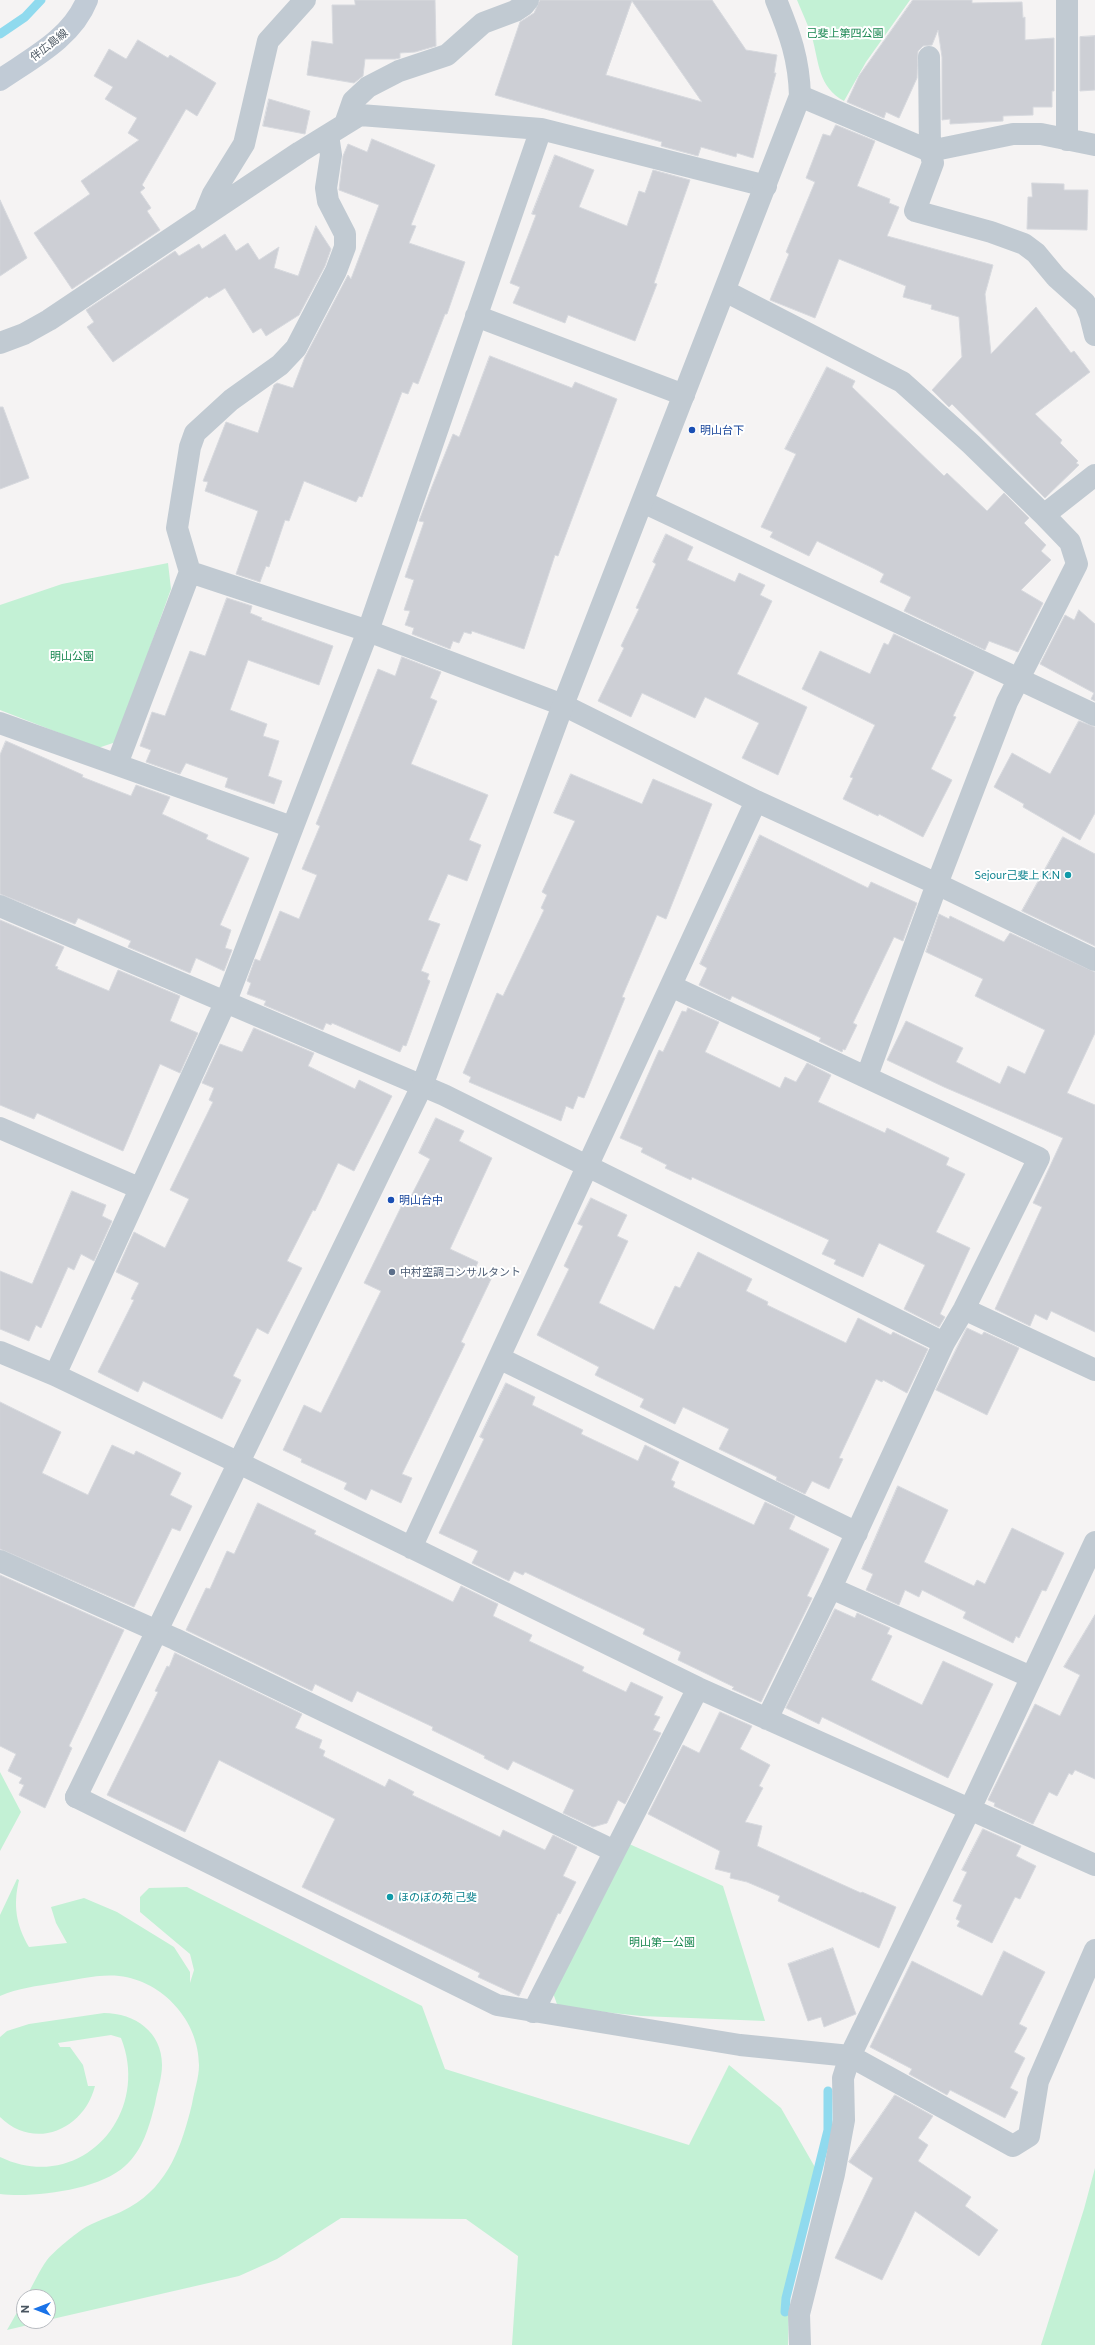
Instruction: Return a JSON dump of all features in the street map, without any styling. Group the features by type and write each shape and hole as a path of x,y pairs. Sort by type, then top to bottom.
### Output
{"main road":[{"name":"伴広島線","path":"0,80 43,51 71,28 87,0"}],"street":[{"path":"204,216 213,194 244,144 268,41 305,0"},
{"path":"117,764 190,572 177,528 190,447 195,433 231,400 280,365 296,348 336,271 345,247 345,234 328,201 326,188 331,155 337,130 353,101 372,84 399,70 447,55 483,23 515,10 524,5 528,0"},
{"path":"776,0 794,45 799,68 800,96 644,502 563,705 422,1086 76,1797 497,2005 740,2045 850,2056 1013,2146 1029,2136 1038,2081 1073,1997 1095,1950"},
{"path":"1067,0 1067,140"},
{"path":"929,57 930,150 932,163 915,211 991,232 1024,244 1036,253 1056,277 1085,303 1095,335"},
{"path":"800,96 930,150 1013,134 1041,134 1095,145"},
{"path":"0,343 24,334 49,320 204,216 360,115 541,129 766,186"},
{"path":"55,1375 139,1188 226,1002 368,631 541,129"},
{"path":"725,291 902,382 971,444 1070,542 1077,564 1007,702 937,884 868,1076"},
{"path":"476,316 684,395"},
{"path":"1044,515 1095,474"},
{"path":"644,502 1095,715"},
{"path":"190,572 368,631 563,705 756,801 937,884 1095,960"},
{"path":"0,723 292,827"},
{"path":"411,1548 586,1166 756,801"},
{"path":"0,906 444,1095 944,1343"},
{"path":"671,986 868,1076 1039,1158 964,1309 944,1343 857,1533 767,1719"},
{"path":"0,1128 139,1188"},
{"path":"964,1309 1095,1370"},
{"path":"0,1352 55,1375 239,1463 698,1688 1095,1865"},
{"path":"499,1358 857,1533"},
{"path":"800,2345 799,2314 834,2174 844,2120 843,2078 850,2056 970,1809 1095,1542"},
{"path":"0,1561 157,1632 614,1851"},
{"path":"831,1588 1031,1677"},
{"path":"533,2012 698,1688"}],"green space":[{"name":"己斐上第四公園","path":"797,0 910,0 866,62 844,101 829,89 824,81 818,65 812,37"},
{"name":"明山公園","path":"168,563 171,589 116,742 98,748 0,710 0,605 62,584"},
{"path":"0,1772 21,1812 0,1851"},
{"name":"明山第一公園","path":"627,1843 723,1886 765,2021 641,2016 558,2007 553,1993"},
{"path":"17,1879 19,1880 16,1898 17,1915 21,1931 29,1947 67,1943 56,1923 51,1907 84,1898 117,1912 174,1947 190,1972 190,1983 194,1970 190,1954 140,1912 140,1897 149,1888 187,1887 422,2006 445,2069 689,2145 729,2065 781,2108 820,2176 790,2263 788,2345 512,2345 518,2256 466,2219 341,2218 277,2259 239,2276 56,2318 56,2289 30,2289 47,2260 60,2247 91,2224 130,2207 143,2198 164,2176 172,2163 184,2134 192,2104 199,2065 197,2049 193,2033 176,2006 164,1995 135,1979 119,1976 95,1977 28,1988 0,1996 0,1915"},
{"path":"104,2013 126,2016 145,2027 152,2034 161,2053 162,2070 155,2104 141,2145 125,2166 114,2174 99,2181 66,2190 48,2193 30,2195 0,2194 0,2157 29,2166 57,2165 81,2157 102,2141 117,2120 126,2095 128,2067 121,2038 111,2035 58,2043 60,2047 70,2047 83,2065 88,2086 95,2086 89,2101 80,2114 69,2124 56,2131 42,2134 28,2133 13,2127 0,2117 0,2037 7,2031 29,2024"},
{"path":"1095,2168 1095,2345 1041,2345 1084,2209"},
{"path":"16,2314 16,2328 7,2330"}],"building":[{"path":"355,0 435,0 436,46 415,52 400,53 400,58 395,59 365,59 363,76 354,83 307,75 312,41 333,44 332,5 355,5"},
{"path":"540,0 712,0 746,50 777,55 774,73 776,73 753,158 737,153 736,157 701,147 698,156 661,146 662,142 495,95 520,22 534,13","holes":["632,1 702,102 606,75"]},
{"path":"913,0 972,0 972,3 1022,2 1023,18 1025,17 1025,40 1054,38 1054,91 1052,91 1052,107 1033,107 1033,115 1003,116 1003,121 950,124 950,119 942,120 942,57 938,30 932,45 923,46 918,51 917,78 899,118 886,112 884,118 847,102 859,76"},
{"path":"1095,36 1095,90 1080,91 1080,37"},
{"path":"138,40 168,58 170,55 216,83 197,116 186,109 142,185 145,188 140,192 151,208 147,211 160,230 72,289 34,233 90,194 81,181 139,140 128,133 137,118 105,99 113,87 94,76 109,49 126,59"},
{"path":"269,99 310,111 305,134 263,126"},
{"path":"836,125 875,141 857,186 890,199 889,203 899,207 887,236 993,265 985,294 991,354 1036,307 1071,353 1074,351 1090,372 1035,414 1062,440 1060,443 1078,461 1076,463 1079,465 1045,498 952,404 949,407 932,390 962,357 959,317 931,309 932,305 903,297 906,286 839,259 815,318 770,300 789,254 786,252 815,182 806,178 823,134 830,136"},
{"path":"372,139 435,165 411,225 416,226 409,243 465,262 447,314 445,314 418,384 413,382 408,394 402,392 362,497 359,496 356,502 304,481 289,521 285,520 269,567 266,566 260,582 236,574 258,511 205,491 208,482 203,481 226,422 258,433 274,385 277,383 293,388 305,357 348,275 351,279 379,205 339,190 343,156 348,144 367,152"},
{"path":"555,155 594,170 579,207 627,226 639,191 645,193 653,170 690,180 654,283 657,284 635,341 568,315 565,323 513,303 520,287 510,283 536,215 532,214"},
{"path":"1032,183 1064,184 1064,190 1088,190 1087,230 1027,229 1028,197 1032,197"},
{"path":"0,200 27,258 0,276"},
{"path":"316,226 331,249 325,266 299,315 266,336 261,328 253,333 225,288 209,298 207,296 113,362 87,327 94,322 86,310 175,251 179,256 199,244 202,249 225,234 236,251 248,243 259,260 279,247 274,268 298,276"},
{"path":"490,356 572,388 575,382 617,399 558,556 555,555 524,649 472,631 471,634 464,632 459,643 453,641 450,649 412,634 414,628 405,625 410,611 404,610 414,580 405,577 424,522 419,521 431,489 453,434 459,437"},
{"path":"827,367 855,381 852,387 944,476 947,473 987,511 1004,493 1029,518 1024,523 1046,545 1041,551 1051,560 1021,590 1043,603 1018,652 989,641 985,650 904,611 911,597 880,582 884,574 817,541 809,556 770,537 773,532 761,527 796,454 785,449"},
{"path":"0,407 3,407 29,478 0,489"},
{"path":"666,534 693,547 687,560 735,582 739,573 765,585 760,595 772,601 737,674 807,707 778,775 742,758 759,723 705,697 695,718 642,693 631,717 598,701 624,648 621,646 639,609 636,608 656,564 653,562"},
{"path":"227,598 252,606 250,613 262,618 261,620 333,646 319,685 248,660 230,710 267,724 263,736 279,741 268,776 282,781 274,804 225,787 228,778 186,763 180,774 146,762 151,750 140,746 152,712 165,716 190,651 205,656"},
{"path":"1079,610 1095,624 1095,701 1091,699 1094,693 1040,664 1065,615 1074,620"},
{"path":"894,634 974,672 953,716 956,717 931,769 952,780 923,837 879,814 878,816 843,799 853,778 850,777 875,725 802,689 820,651 870,674 884,643 888,645"},
{"path":"402,657 441,672 430,698 437,701 411,764 488,795 469,840 481,845 467,881 448,874 428,920 440,924 421,971 429,974 427,979 430,981 406,1046 403,1045 400,1052 332,1023 331,1025 326,1023 323,1030 264,1005 266,1001 247,994 251,983 247,981 255,959 260,961 280,911 299,919 317,875 302,869 320,826 316,824 378,669 395,676"},
{"path":"1079,721 1095,727 1095,813 1080,840 1023,807 1024,804 994,787 1012,753 1050,774"},
{"path":"6,741 83,775 82,777 131,796 136,785 170,797 162,814 208,835 206,839 249,858 220,925 231,930 225,948 232,950 224,971 196,958 190,973 128,947 131,941 78,918 75,924 0,894 0,755"},
{"path":"571,774 642,804 653,779 712,804 666,919 657,915 622,997 625,998 584,1098 578,1096 573,1109 566,1106 561,1121 469,1082 471,1077 463,1073 497,993 503,996 544,910 541,908 547,895 542,892 575,821 554,813"},
{"path":"760,835 868,888 871,882 917,903 903,941 894,937 853,1023 857,1025 845,1050 843,1049 842,1052 819,1041 821,1038 732,996 730,1000 699,985 707,968 700,964"},
{"name":"Sejour己斐上 K.N","path":"1063,837 1095,854 1095,946 1022,911"},
{"path":"939,914 949,919 950,916 1004,942 1010,933 1095,972 1095,1033 1067,1093 1095,1105 1095,1332 1051,1311 1047,1320 1035,1314 1030,1326 995,1309 1042,1207 1033,1203 1063,1138 944,1087 887,1060 906,1021 963,1048 956,1062 1000,1084 1008,1066 1025,1074 1045,1030 975,996 983,979 926,952"},
{"path":"0,920 64,947 55,966 58,967 57,969 109,991 118,970 180,996 170,1021 198,1033 180,1073 160,1064 123,1151 37,1113 34,1119 0,1105"},
{"path":"688,1008 719,1022 705,1052 780,1088 785,1077 796,1082 807,1063 831,1075 818,1102 885,1133 887,1128 949,1158 946,1165 965,1174 936,1232 970,1248 940,1314 945,1317 939,1327 904,1309 925,1265 879,1243 863,1277 834,1264 836,1260 822,1254 829,1240 692,1177 691,1180 665,1168 667,1165 641,1152 643,1148 620,1138 659,1050 663,1052 682,1011 686,1012"},
{"path":"254,1028 314,1053 308,1066 355,1089 359,1080 392,1096 354,1171 338,1163 315,1211 313,1210 287,1261 302,1268 268,1334 257,1328 233,1376 241,1380 222,1419 143,1381 138,1392 98,1372 134,1300 131,1299 139,1283 116,1272 134,1232 165,1248 189,1199 170,1190 213,1102 209,1100 214,1088 202,1083 220,1044 242,1052"},
{"path":"436,1118 464,1131 459,1141 492,1158 450,1249 478,1262 475,1269 492,1277 461,1342 465,1344 402,1474 412,1478 401,1503 371,1489 366,1500 344,1489 347,1483 301,1462 302,1459 283,1450 304,1405 321,1413 381,1291 364,1283 402,1205 406,1206 430,1159 419,1153"},
{"path":"72,1191 106,1205 102,1216 112,1221 94,1261 81,1254 74,1270 68,1267 41,1328 36,1325 29,1341 0,1329 0,1271 32,1284"},
{"path":"591,1198 627,1215 617,1236 628,1241 599,1303 654,1330 675,1286 680,1288 698,1252 752,1279 746,1291 768,1302 767,1305 846,1343 858,1318 891,1335 893,1332 928,1349 907,1393 883,1380 882,1382 876,1379 839,1458 843,1459 829,1489 812,1481 805,1494 776,1480 777,1477 719,1449 729,1429 683,1407 675,1424 640,1407 644,1399 595,1375 599,1367 537,1335 569,1269 564,1266 583,1226 578,1224"},
{"path":"967,1328 982,1335 984,1332 1019,1348 987,1415 936,1390"},
{"path":"506,1383 535,1397 532,1405 583,1430 581,1434 638,1461 645,1445 679,1462 671,1480 675,1482 673,1487 754,1525 765,1502 795,1516 789,1529 829,1549 807,1596 812,1598 761,1702 732,1689 734,1687 678,1660 681,1652 643,1634 645,1629 525,1572 523,1575 514,1571 509,1581 472,1563 478,1551 439,1533 484,1439 480,1437"},
{"path":"0,1402 61,1432 42,1473 88,1495 112,1445 134,1455 136,1451 181,1473 170,1495 192,1506 180,1531 172,1528 134,1607 0,1549"},
{"path":"898,1486 948,1510 924,1562 974,1586 977,1580 985,1584 1012,1528 1064,1553 1046,1591 1042,1590 1019,1638 1016,1636 1013,1643 963,1618 966,1612 922,1590 919,1597 905,1590 899,1605 866,1590 873,1574 862,1569"},
{"path":"258,1503 316,1531 314,1534 453,1602 461,1586 498,1604 493,1616 532,1635 529,1641 584,1667 582,1671 626,1692 631,1682 663,1697 654,1715 660,1717 653,1730 661,1733 625,1804 618,1800 607,1823 593,1827 563,1813 574,1790 513,1761 508,1770 484,1758 485,1756 432,1730 433,1727 357,1691 352,1702 315,1684 312,1691 186,1630 206,1588 210,1589 227,1551 234,1554"},
{"path":"0,1575 124,1630 69,1746 72,1748 45,1808 19,1795 24,1785 19,1783 22,1778 8,1771 16,1754 0,1746"},
{"path":"835,1609 855,1618 857,1613 890,1628 887,1634 892,1636 871,1680 922,1705 943,1661 993,1684 948,1778 822,1717 819,1724 786,1708"},
{"path":"1095,1615 1095,1779 1075,1770 1072,1775 1069,1773 1057,1796 1049,1792 1033,1824 994,1806 995,1803 988,1800 1035,1704 1060,1716 1080,1675 1064,1667"},
{"path":"175,1653 302,1714 295,1728 322,1740 319,1748 325,1751 323,1756 385,1787 389,1779 414,1792 412,1795 500,1837 503,1830 545,1850 553,1835 577,1847 563,1876 576,1882 560,1914 558,1913 519,1996 478,1977 480,1973 302,1887 335,1819 219,1760 185,1832 107,1795 158,1692 155,1691 167,1666 169,1667"},
{"path":"720,1712 752,1726 740,1749 770,1765 759,1786 763,1788 745,1822 762,1826 757,1846 861,1893 862,1892 896,1907 879,1948 778,1901 780,1896 747,1882 730,1878 731,1873 715,1869 720,1851 648,1814 683,1745 699,1753"},
{"path":"983,1829 1021,1846 1016,1856 1036,1866 1020,1899 1015,1897 992,1943 957,1926 960,1921 956,1919 962,1905 953,1901 967,1872 962,1870"},
{"path":"833,1948 856,2014 824,2027 821,2017 808,2021 788,1964"},
{"path":"1004,1951 1045,1972 1019,2024 1027,2028 1014,2052 1025,2058 1010,2088 1018,2092 1005,2118 950,2090 947,2095 909,2074 912,2069 870,2047 912,1961 982,1996"},
{"path":"895,2095 933,2116 918,2138 928,2145 918,2161 971,2197 965,2206 998,2230 979,2256 915,2211 882,2280 835,2258 873,2178 849,2162"}],"waterway":[{"path":"0,34 25,17 41,0"},
{"path":"785,2312 786,2298 828,2130 828,2091"}],"place":[{"name":"明山台下","path":"692,430"},
{"name":"Sejour己斐上 K.N","path":"1068,875"},
{"name":"明山台中","path":"391,1200"},
{"name":"中村空調コンサルタント","path":"392,1272"},
{"name":"ほのぼの苑 己斐","path":"390,1897"}]}
